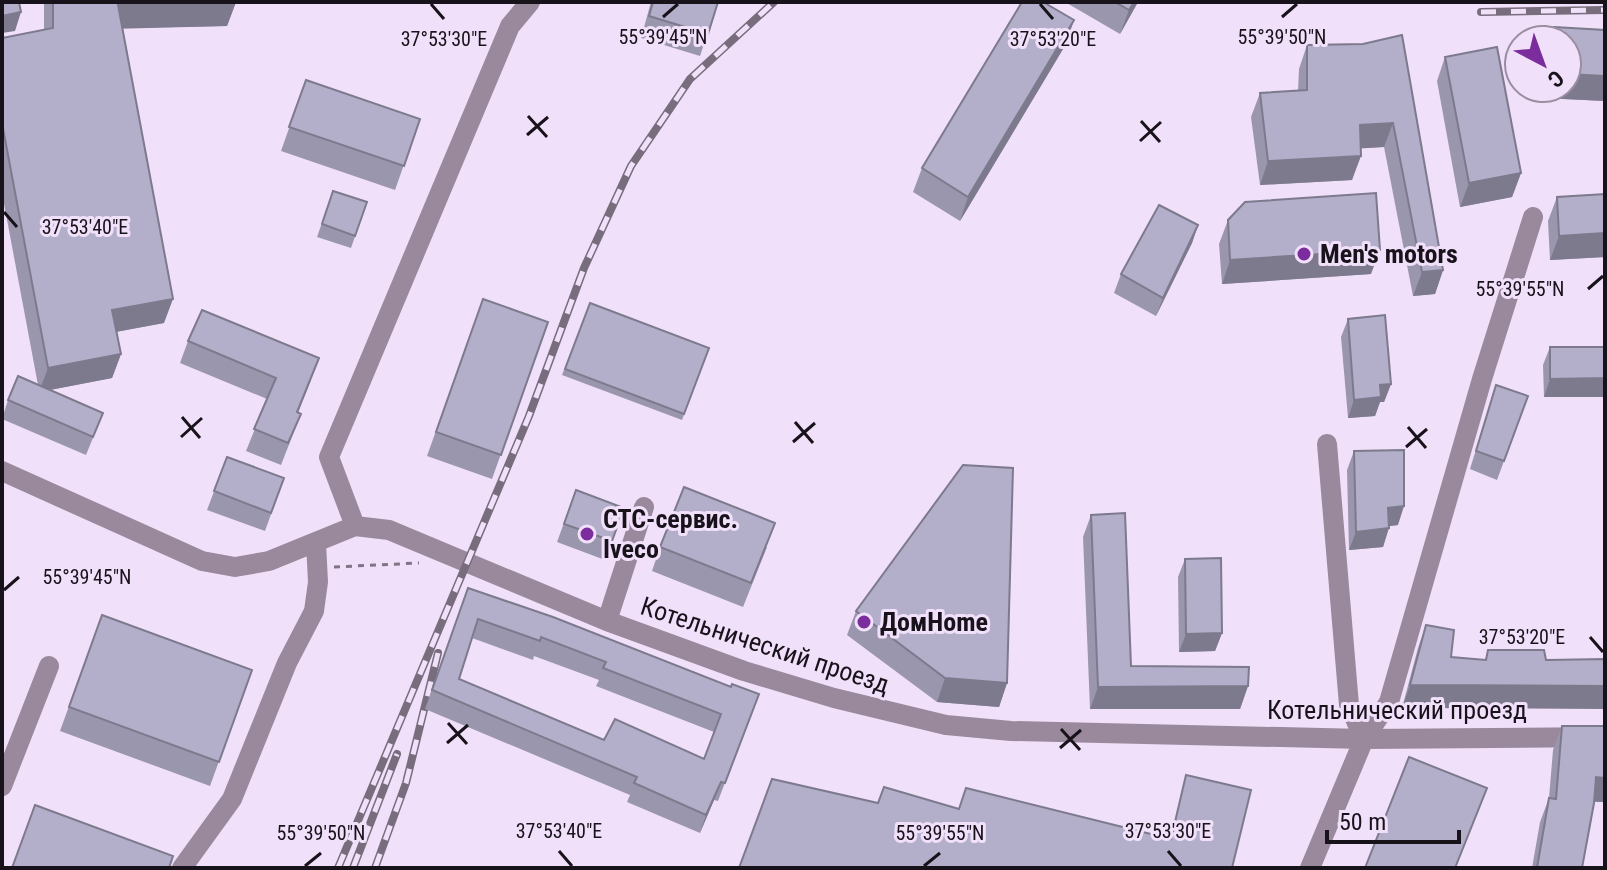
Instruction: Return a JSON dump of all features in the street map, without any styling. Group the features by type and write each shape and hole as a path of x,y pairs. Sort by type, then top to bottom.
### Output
{"street":[{"path":"2,471 202,561 235,567 269,561 355,526 329,457 510,26 530,2"},
{"path":"1310,868 1364,739 1389,702 1482,379 1533,217"},
{"path":"1327,444 1349,705 1364,739"},
{"path":"607,621 644,507"},
{"name":"Котельнический проезд","path":"355,526 389,530 607,621 744,671 834,698 946,725 1026,731 1364,739 1605,737"},
{"path":"182,868 232,799 287,663 314,611 318,582 316,543"},
{"path":"2,786 49,666"}],"building":[{"path":"2,2 19,2 21,12 2,16"},
{"path":"53,2 236,2 118,5 173,299 112,310 121,354 48,368 2,123 2,38 53,28"},
{"path":"653,2 718,2 708,34 649,16"},
{"path":"1022,2 1043,2 1074,20 968,197 922,168"},
{"path":"1115,2 1134,2 1129,10"},
{"path":"1583,29 1605,30 1605,76 1583,75"},
{"path":"1402,35 1443,270 1422,272 1393,123 1360,125 1361,156 1268,161 1260,93 1307,90 1307,45 1363,44"},
{"path":"1497,47 1503,78 1503,104 1508,104 1521,173 1469,183 1445,57"},
{"path":"306,80 420,119 404,166 289,127"},
{"path":"333,191 367,202 355,236 322,224"},
{"path":"1376,193 1380,250 1230,260 1228,220 1245,202"},
{"path":"1605,194 1605,233 1559,236 1557,197"},
{"path":"1159,205 1198,225 1163,298 1121,274"},
{"path":"483,299 548,322 501,455 436,432"},
{"path":"590,303 709,348 684,414 565,369"},
{"path":"202,310 319,358 288,443 254,429 276,378 188,341"},
{"path":"1385,315 1391,384 1380,385 1381,397 1354,400 1348,319"},
{"path":"1550,347 1605,347 1605,378 1550,379"},
{"path":"18,376 103,413 93,437 8,400"},
{"path":"1496,385 1528,396 1504,461 1476,451"},
{"path":"1404,450 1404,506 1388,508 1389,528 1356,532 1354,451"},
{"path":"227,457 284,478 271,513 214,491"},
{"path":"963,465 1013,468 1007,683 945,678 856,611"},
{"path":"684,487 775,523 751,583 660,547"},
{"path":"576,490 624,508 612,541 564,524"},
{"path":"1125,513 1131,666 1249,667 1248,686 1098,687 1091,515"},
{"path":"1221,558 1222,633 1186,634 1185,559"},
{"path":"468,588 553,617 731,687 732,684 759,694 725,783 721,782 706,815 634,783 637,777 432,690","holes":["478,619 540,641 541,637 606,662 603,668 721,714 704,759 615,719 604,740 459,679"]},
{"path":"102,615 252,670 219,762 69,707"},
{"path":"1426,625 1454,630 1451,657 1486,660 1488,650 1544,650 1546,660 1605,659 1605,686 1410,685"},
{"path":"1562,726 1605,726 1605,778 1596,777 1582,868 1537,868 1549,798 1556,799"},
{"path":"1409,757 1487,788 1455,868 1365,868"},
{"path":"1186,775 1251,790 1232,868 739,868 772,779 878,803 884,787 959,809 966,788 1171,839"},
{"path":"35,805 173,856 169,868 12,868"}],"railway":[{"path":"338,868 529,416 584,268 631,166 690,79 774,2"},
{"path":"1481,12 1605,10"},
{"path":"375,868 406,783 438,653"},
{"path":"353,868 397,754"}],"place":[{"name":"Men's motors","path":"1304,254"},
{"name":"СТС-сервис. Iveco","path":"587,534"},
{"name":"ДомHome","path":"864,622"}]}
